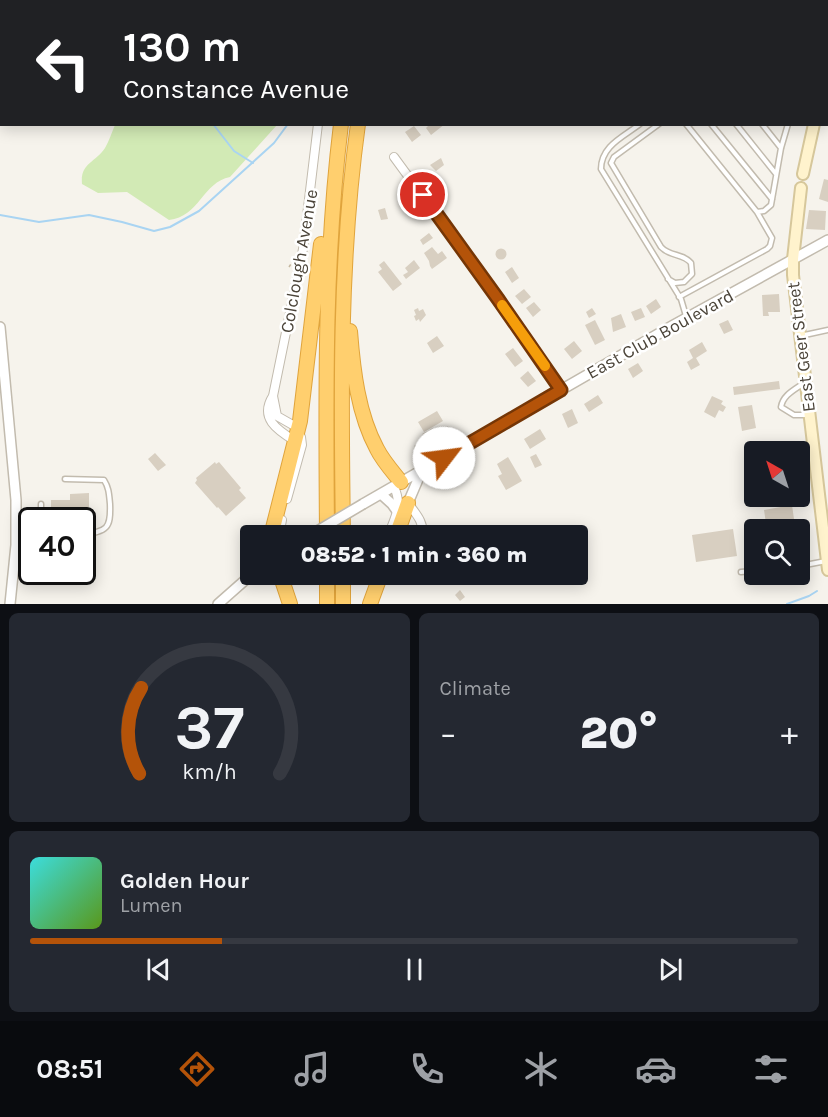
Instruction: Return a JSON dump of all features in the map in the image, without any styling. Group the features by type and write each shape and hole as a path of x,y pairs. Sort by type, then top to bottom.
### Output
{"highway":[{"path":"327,525 325,339 330,230 341,126"},
{"path":"343,525 344,276 358,126"},
{"path":"274,525 297,434 322,242 330,230"},
{"path":"344,276 354,368 366,419 378,451 397,485"},
{"path":"398,525 402,507"},
{"path":"282,585 290,604"},
{"path":"327,585 327,604"},
{"path":"343,585 344,604"},
{"path":"370,604 377,585"}],"main road":[{"name":"East Geer Street","path":"803,174 814,126"},
{"name":"East Geer Street","path":"801,188 793,259 827,565"}],"street":[{"name":"Colclough Avenue","path":"297,434 276,428 270,419 268,406 273,396 303,249 318,126"},
{"path":"394,157 498,299 561,390"},
{"name":"East Geer Street","path":"801,188 803,174"},
{"name":"East Club Boulevard","path":"328,525 687,318 828,240"},
{"path":"0,327 14,470 16,547 10,604"},
{"path":"273,396 277,416 301,437 302,445 281,525"},
{"path":"393,525 425,468"},
{"path":"397,485 406,489 402,507"},
{"path":"381,494 392,504 402,507 421,521 422,525"},
{"path":"218,604 240,585"}],"lane":[{"path":"637,126 606,149 602,157 601,169 679,297 687,318"},
{"path":"656,126 614,157 611,163 661,247 672,255 685,257 691,263 692,274 684,282 675,284 668,279"},
{"path":"679,297 769,247 771,242 771,233 757,212 688,126"},
{"path":"713,126 772,199"},
{"path":"738,126 777,175"},
{"path":"764,126 781,148"},
{"path":"757,212 768,210 772,199 787,126"},
{"path":"800,336 828,330"},
{"path":"805,382 787,395 781,406 794,415 809,415"},
{"path":"425,468 418,447 447,430 459,449"},
{"path":"65,479 104,480 109,488 111,520 108,526 96,533"},
{"path":"810,566 827,565"}],"green space":[{"path":"114,126 276,126 230,177 213,185 187,213 169,220 127,192 98,193 82,184 86,167 105,148"}],"building":[{"path":"414,126 421,135 412,142 405,132"},
{"path":"428,126 442,126 431,135 426,128"},
{"path":"441,158 444,165 436,171 430,165"},
{"path":"824,179 828,180 828,202 819,199"},
{"path":"385,208 388,219 381,220 378,210"},
{"path":"809,210 826,211 825,230 806,229"},
{"path":"429,233 433,238 423,245 420,240"},
{"path":"432,247 438,254 442,251 447,258 432,269 424,253"},
{"path":"501,248 507,254 501,260 495,254"},
{"path":"414,260 420,268 406,279 403,275 408,272 405,268"},
{"path":"384,261 402,284 393,291 378,272 382,269 379,265"},
{"path":"512,267 519,278 512,283 505,272"},
{"path":"524,289 531,297 522,304 515,296"},
{"path":"779,294 780,312 768,312 769,316 763,316 762,295"},
{"path":"656,299 661,307 651,314 646,306"},
{"path":"534,302 541,310 533,317 526,308"},
{"path":"418,308 419,311 423,309 426,315 420,322 419,319 416,321 414,316 416,315 414,310"},
{"path":"592,308 596,314 589,318 586,312"},
{"path":"641,308 645,317 635,321 631,312"},
{"path":"621,314 626,327 613,332 611,318"},
{"path":"595,320 605,340 595,345 585,325"},
{"path":"728,320 733,330 724,334 719,324"},
{"path":"437,336 444,346 433,353 427,343"},
{"path":"574,341 582,351 572,359 564,349"},
{"path":"702,342 707,351 696,358 700,365 691,370 687,362 693,358 689,350"},
{"path":"513,348 523,361 515,367 505,354"},
{"path":"638,363 643,371 633,378 628,369"},
{"path":"528,371 536,381 528,387 520,378"},
{"path":"779,381 780,389 734,395 733,387"},
{"path":"598,395 603,403 589,412 584,404"},
{"path":"712,396 723,401 721,404 726,407 723,412 719,410 715,418 704,412"},
{"path":"752,405 756,428 742,431 738,407"},
{"path":"572,409 578,423 568,428 562,414"},
{"path":"437,411 443,421 424,432 418,422"},
{"path":"433,428 443,445 431,452 422,434"},
{"path":"540,429 546,439 530,449 524,439"},
{"path":"155,453 166,465 158,471 148,459"},
{"path":"536,454 542,465 535,468 530,457"},
{"path":"508,457 522,481 506,490 498,476 502,474 497,464"},
{"path":"215,462 216,464 219,462 241,488 239,490 246,498 226,516 195,483 196,478"},
{"path":"89,493 89,507 51,507 51,500 70,500 70,494"},
{"path":"792,507 794,519 765,519 764,510"},
{"path":"733,529 737,556 696,562 692,535"},
{"path":"460,590 465,597 460,601 455,595"}],"waterway":[{"path":"215,126 234,151 253,163"},
{"path":"0,215 39,222 89,215 154,231 170,227 199,211 274,143 287,126"},
{"path":"787,604 817,591"}],"slow traffic":[{"path":"502,305 545,366"}],"route":[{"path":"423,195 561,390 444,458"}]}
